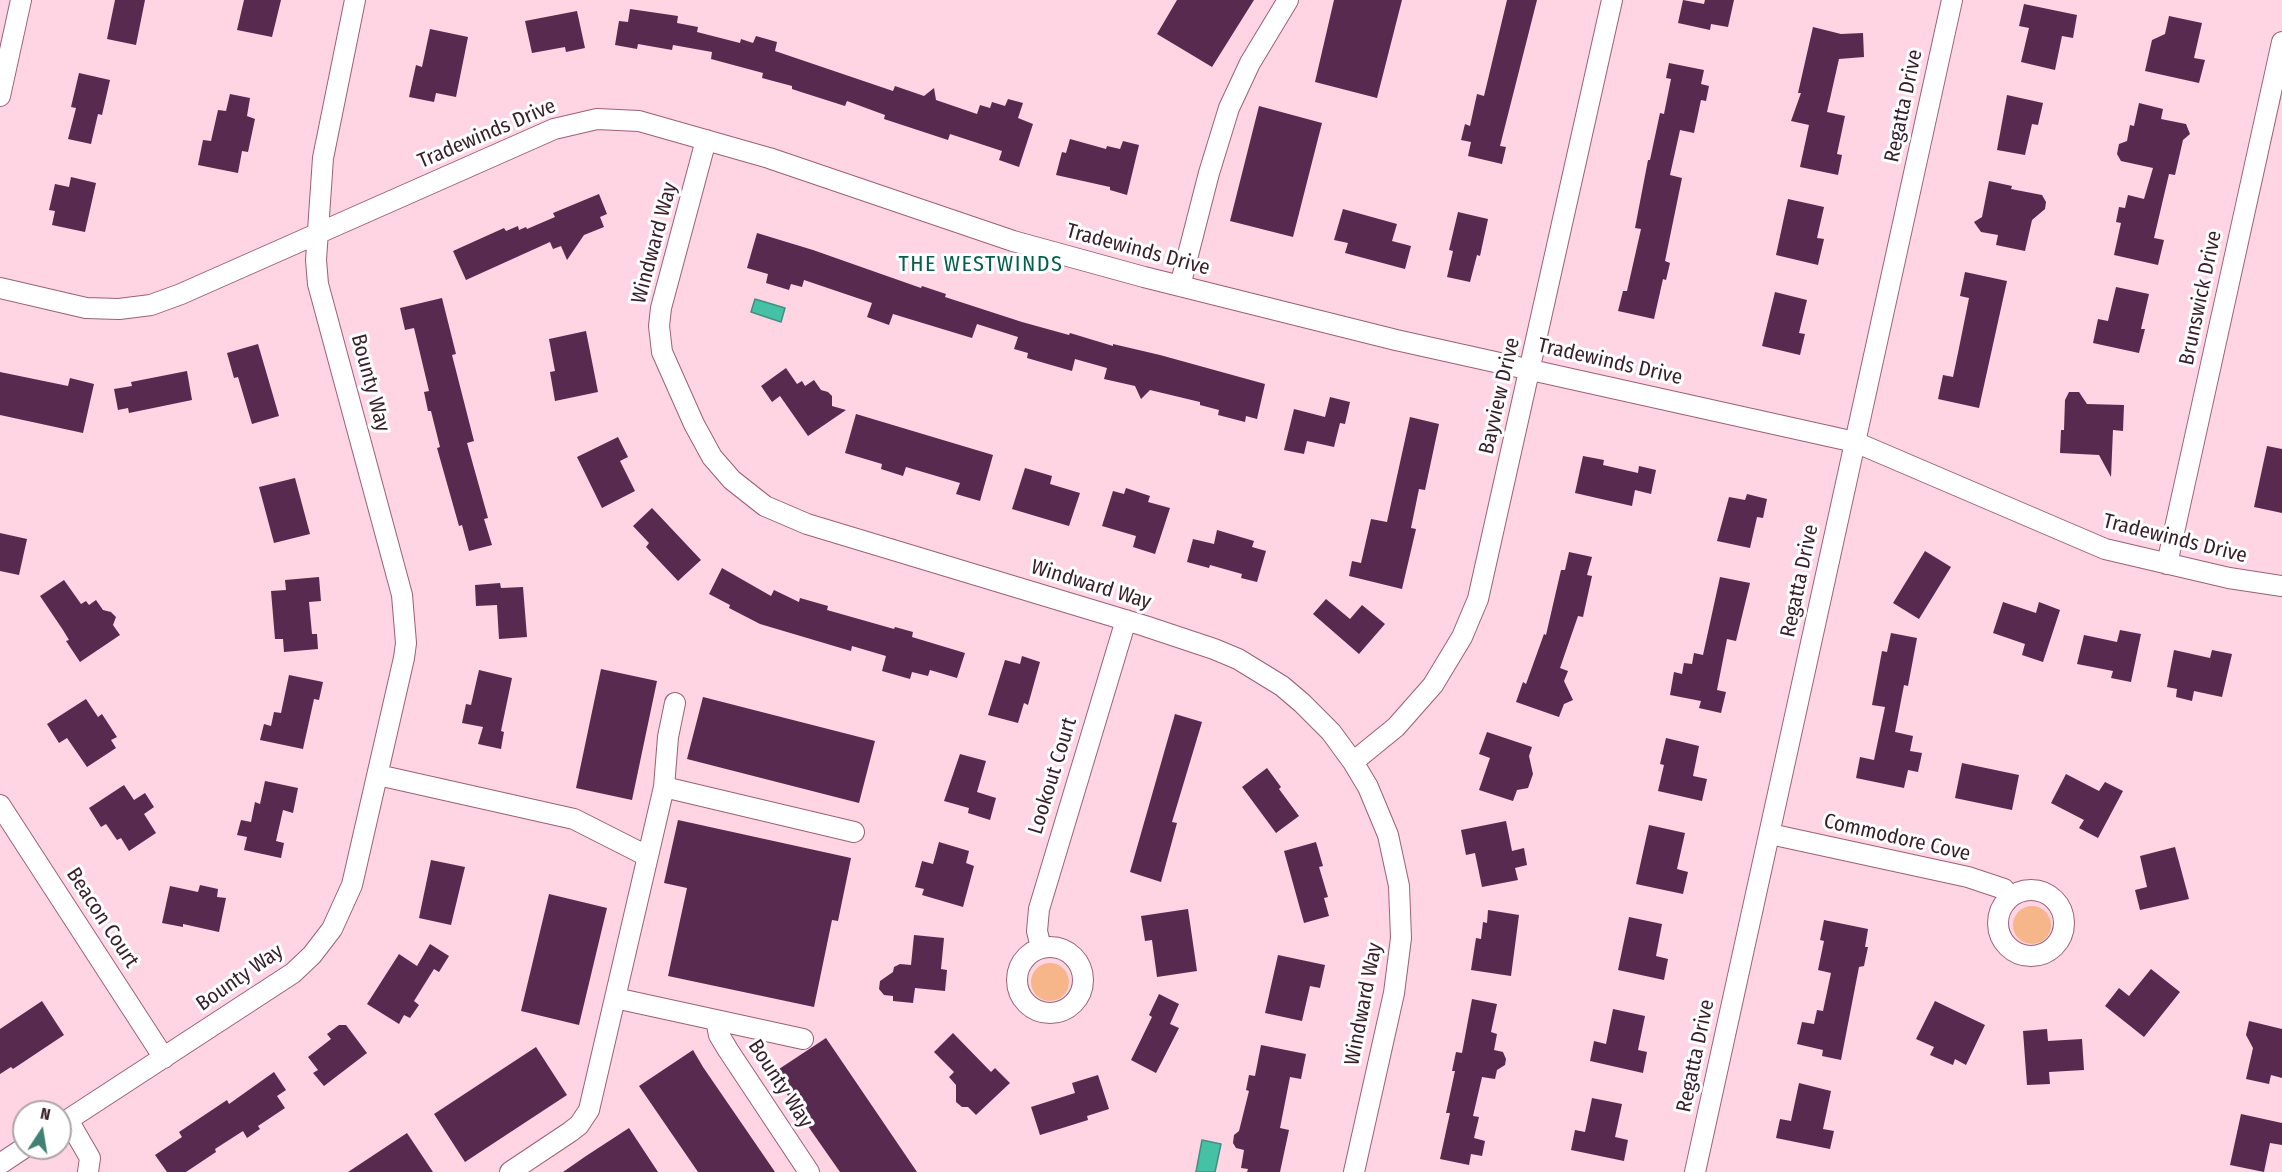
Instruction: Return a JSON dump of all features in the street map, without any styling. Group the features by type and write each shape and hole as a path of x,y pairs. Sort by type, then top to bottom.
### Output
{"street":[{"path":"0,96 21,0"},
{"name":"Bounty Way","path":"72,1117 285,980 312,955 325,938 341,912 352,885 404,658 405,611 318,284 316,233 322,158 355,0"},
{"path":"1180,286 1210,168 1229,108 1250,63 1288,0"},
{"name":"Bayview Drive","path":"1353,762 1396,727 1422,699 1462,637 1482,585 1611,0"},
{"name":"Regatta Drive","path":"1695,1172 1952,0"},
{"name":"Brunswick Drive","path":"2168,564 2275,111 2282,42"},
{"name":"Tradewinds Drive","path":"0,288 86,308 119,309 152,304 182,294 554,129 568,124 597,120 639,121 770,158 1013,241 1180,286 1359,331 1855,442 2104,549 2229,578 2282,586"},
{"name":"Windward Way","path":"706,140 661,308 659,326 662,352 678,391 705,445 726,474 765,506 807,524 1126,620 1214,649 1261,672 1282,686 1321,721 1353,762 1368,787 1388,835 1399,886 1401,929 1399,969 1354,1172"},
{"name":"Lookout Court","path":"1041,948 1037,931 1039,909 1126,620"},
{"path":"510,1172 570,1132 585,1118 664,787 668,737 675,704"},
{"path":"378,775 574,819 647,856"},
{"path":"664,787 854,832"},
{"name":"Beacon Court","path":"0,805 164,1058"},
{"name":"Commodore Cove","path":"1770,834 1968,877 2004,889 2010,897"},
{"name":"Bounty Way","path":"615,998 802,1039"},
{"name":"Bounty Way","path":"716,1020 720,1035 728,1050 809,1172"},
{"path":"72,1133 90,1158 88,1172"}],"shaded area":[{"path":"755,299 785,308 781,322 751,312"},
{"path":"2032,906 2046,911 2051,925 2046,939 2032,944 2018,939 2013,925 2018,911"},
{"path":"1050,963 1064,968 1069,982 1064,996 1050,1001 1036,996 1031,982 1036,968"},
{"path":"1202,1140 1221,1144 1215,1172 1196,1172"}],"building":[{"path":"115,0 145,0 136,45 107,39"},
{"path":"244,0 281,0 272,37 237,30"},
{"path":"1177,0 1254,0 1212,67 1157,34"},
{"path":"1334,0 1402,0 1377,98 1315,82"},
{"path":"1507,0 1537,0 1500,146 1506,147 1502,164 1468,156 1471,142 1461,140 1465,124 1470,126 1477,94 1484,96"},
{"path":"1683,0 1704,4 1705,0 1734,0 1728,27 1711,24 1710,30 1678,23"},
{"path":"2024,4 2077,15 2073,38 2062,36 2055,70 2021,62 2029,28 2019,26"},
{"path":"630,9 678,16 677,23 698,27 697,32 740,43 741,39 753,43 756,36 777,42 775,51 893,91 895,86 924,96 934,88 936,100 977,114 980,105 990,108 992,102 1005,106 1008,99 1023,103 1018,118 1033,124 1019,167 999,160 1002,151 950,134 948,140 884,119 885,115 847,101 845,106 792,89 792,86 762,78 763,73 711,59 712,52 673,45 672,50 638,44 637,49 615,45 619,21 628,22"},
{"path":"577,11 585,48 566,52 565,47 532,53 525,21"},
{"path":"2169,16 2202,23 2194,58 2205,60 2199,83 2145,71 2152,40 2165,34"},
{"path":"1813,27 1841,34 1863,33 1864,57 1839,59 1827,112 1845,116 1837,154 1842,155 1838,175 1800,167 1809,125 1791,121 1801,93 1798,93"},
{"path":"430,29 468,37 456,97 436,93 434,102 409,97 416,65 422,67"},
{"path":"1669,63 1704,70 1701,84 1709,86 1706,101 1701,100 1694,133 1680,130 1670,175 1682,178 1665,261 1670,263 1666,280 1663,279 1654,319 1618,311 1623,291 1627,291 1641,229 1635,228 1648,160 1650,160 1660,113 1664,114 1671,79 1666,78"},
{"path":"79,73 110,80 102,115 98,114 91,144 68,139 76,108 71,107"},
{"path":"230,94 250,98 247,116 255,119 248,152 242,151 238,173 198,165 203,140 211,141 218,110 226,111"},
{"path":"2007,95 2043,103 2038,125 2032,124 2025,155 1997,150"},
{"path":"2139,103 2163,109 2161,119 2186,124 2190,134 2183,140 2175,175 2169,174 2154,238 2164,240 2158,265 2114,255 2121,223 2116,222 2119,207 2125,208 2128,195 2144,199 2153,168 2121,161 2117,154 2119,144 2127,141 2130,125 2134,126"},
{"path":"1259,106 1322,123 1293,237 1230,221"},
{"path":"1070,139 1106,149 1107,146 1120,149 1123,141 1139,145 1127,195 1110,190 1110,187 1056,175 1062,152 1066,153"},
{"path":"71,177 96,183 85,232 52,225 55,211 49,210 55,184 69,187"},
{"path":"1989,181 2012,186 2011,189 2042,195 2046,202 2045,209 2032,220 2025,251 1996,245 1998,235 1981,232 1974,222 1982,217"},
{"path":"599,194 607,214 600,217 604,227 584,235 567,260 561,246 553,249 550,242 466,280 453,251 504,228 506,231 518,226 519,230 526,227 527,229 555,217 553,213"},
{"path":"1788,199 1824,207 1817,238 1824,239 1818,265 1776,255"},
{"path":"1343,209 1397,224 1392,241 1411,246 1405,269 1345,253 1348,243 1334,240"},
{"path":"1458,212 1488,219 1480,256 1477,255 1470,282 1447,277 1453,251 1449,250"},
{"path":"757,233 921,288 922,286 946,294 945,297 1022,322 1113,346 1113,344 1160,355 1265,384 1257,419 1246,416 1245,422 1218,415 1219,410 1200,405 1200,402 1150,390 1141,399 1135,386 1104,379 1107,368 1075,359 1072,371 1027,358 1028,353 1014,349 1018,337 977,324 972,338 893,314 889,325 867,317 872,303 804,280 802,287 791,284 789,290 766,283 768,274 747,268"},
{"path":"1965,272 2007,281 1979,408 1938,399 1943,375 1953,377 1969,298 1960,296"},
{"path":"2116,287 2149,294 2141,329 2145,329 2139,353 2093,343 2098,319 2108,321"},
{"path":"1775,292 1807,300 1799,333 1805,334 1800,355 1762,346"},
{"path":"442,298 456,354 452,355 474,441 467,443 488,518 484,519 492,545 469,551 462,525 459,526 437,448 440,447 431,411 428,411 424,392 429,391 414,328 405,330 400,308"},
{"path":"586,331 598,392 555,401 550,372 555,371 549,339"},
{"path":"258,344 279,416 252,424 238,377 234,378 227,353"},
{"path":"786,368 797,384 802,381 805,386 814,380 821,390 832,396 832,406 846,410 808,436 780,396 772,402 761,386"},
{"path":"187,371 192,400 129,413 128,408 118,410 114,389 132,386 131,382"},
{"path":"0,372 68,386 70,378 94,384 83,433 0,415"},
{"path":"2069,392 2079,392 2087,404 2124,405 2123,431 2113,430 2111,477 2099,455 2060,453 2061,430 2064,430 2065,400"},
{"path":"1330,397 1350,402 1345,424 1340,423 1334,447 1307,441 1304,454 1284,450 1294,409 1325,417"},
{"path":"856,414 993,455 980,501 956,494 960,483 906,467 903,476 881,469 882,464 845,453"},
{"path":"1410,417 1439,424 1425,490 1419,489 1411,528 1416,529 1402,589 1349,576 1352,561 1361,563 1371,519 1387,522"},
{"path":"618,437 628,457 620,461 635,491 602,508 577,457"},
{"path":"2267,446 2282,449 2282,513 2254,507"},
{"path":"1583,456 1604,460 1603,465 1638,473 1639,466 1656,470 1651,494 1635,490 1632,506 1575,493"},
{"path":"1025,468 1052,476 1050,484 1080,493 1069,526 1012,509"},
{"path":"295,478 310,534 274,543 259,487"},
{"path":"1126,488 1150,496 1148,502 1170,508 1155,554 1133,547 1136,536 1102,526 1113,491 1124,494"},
{"path":"1747,494 1767,499 1763,518 1757,517 1750,548 1717,541 1729,497 1745,500"},
{"path":"652,508 701,560 678,581 646,547 649,543 633,526"},
{"path":"1217,530 1254,541 1252,547 1266,551 1257,582 1241,578 1242,574 1210,565 1209,568 1187,562 1193,539 1214,544"},
{"path":"0,533 27,539 19,575 0,571"},
{"path":"1925,551 1951,567 1919,619 1893,603"},
{"path":"1569,552 1592,557 1587,575 1592,576 1583,617 1578,616 1560,668 1568,671 1564,681 1573,700 1564,704 1559,717 1516,702 1523,682 1526,684 1544,634 1546,635 1561,570 1565,570"},
{"path":"722,568 771,596 774,590 799,602 800,598 828,606 827,610 894,629 895,627 913,632 912,637 965,653 957,678 930,670 928,676 912,672 910,679 882,671 886,656 852,646 851,651 760,624 729,608 730,605 709,594"},
{"path":"319,577 321,601 309,602 312,634 317,634 318,649 284,652 283,639 275,639 271,591 286,590 285,580"},
{"path":"1720,577 1750,583 1736,641 1727,639 1717,690 1726,692 1721,713 1699,708 1701,701 1670,695 1674,672 1682,674 1684,663 1692,664 1694,653 1703,655"},
{"path":"64,580 81,604 86,601 89,605 96,600 103,610 111,612 116,617 113,625 120,635 80,662 66,641 69,640 63,630 40,596"},
{"path":"500,583 501,588 523,587 527,637 499,639 497,605 476,606 475,585"},
{"path":"1326,599 1350,619 1362,605 1385,624 1359,654 1313,614"},
{"path":"2003,602 2036,613 2039,602 2060,610 2043,662 2022,655 2025,644 1993,633"},
{"path":"2120,630 2141,634 2131,682 2111,678 2113,671 2077,664 2084,635 2117,642"},
{"path":"1891,633 1917,638 1908,686 1904,685 1895,732 1913,736 1910,751 1922,753 1918,772 1908,770 1904,788 1856,778 1860,757 1874,760 1885,707 1872,705 1882,651 1887,652"},
{"path":"2174,650 2210,658 2212,650 2232,654 2222,697 2194,691 2192,701 2176,697 2177,689 2167,687"},
{"path":"1022,656 1040,662 1028,705 1024,703 1018,723 988,715 1005,660 1020,664"},
{"path":"601,669 657,681 632,800 576,788"},
{"path":"479,670 512,678 501,731 504,732 501,749 478,744 483,727 462,723 466,704 471,705"},
{"path":"289,675 323,682 319,700 314,699 303,749 260,740 264,724 271,726 274,712 281,713"},
{"path":"703,697 875,741 859,803 687,759"},
{"path":"86,699 98,717 102,714 117,737 111,740 116,748 87,767 67,738 59,743 47,724"},
{"path":"1175,714 1202,722 1172,822 1177,823 1161,882 1130,872"},
{"path":"1487,732 1532,747 1529,756 1533,774 1528,788 1517,790 1513,801 1479,790 1490,758 1479,754"},
{"path":"1666,738 1699,746 1693,776 1707,779 1702,801 1658,791 1664,765 1660,764"},
{"path":"960,754 986,761 977,792 996,798 990,820 968,813 969,808 944,801"},
{"path":"1962,763 2019,775 2012,810 1955,798"},
{"path":"1267,768 1299,816 1276,833 1242,787"},
{"path":"2066,774 2099,791 2105,782 2123,791 2098,838 2079,828 2084,820 2051,803"},
{"path":"265,781 298,788 293,813 283,810 276,841 284,843 281,858 244,850 247,837 237,835 241,820 251,822 255,802 260,804"},
{"path":"124,785 134,800 145,793 154,807 144,814 156,833 129,851 121,838 117,840 106,824 101,827 89,808"},
{"path":"678,820 851,858 838,921 832,920 814,1007 668,976 687,888 664,883"},
{"path":"1506,821 1512,851 1524,848 1527,865 1515,868 1518,880 1482,887 1475,853 1466,855 1461,830"},
{"path":"1649,825 1685,833 1677,869 1688,872 1683,894 1636,884"},
{"path":"939,842 969,851 966,863 974,866 963,907 922,895 924,889 915,887 922,861 933,864"},
{"path":"1316,842 1323,866 1319,867 1328,897 1324,898 1329,916 1304,923 1284,851"},
{"path":"2175,847 2189,899 2140,910 2135,890 2147,887 2140,856"},
{"path":"431,860 465,867 451,925 419,918"},
{"path":"200,885 218,889 217,897 226,898 219,932 183,924 183,927 162,923 170,886 198,892"},
{"path":"549,894 607,908 579,1025 521,1011"},
{"path":"1188,909 1197,971 1157,977 1152,940 1145,941 1141,916"},
{"path":"1488,910 1519,915 1511,976 1471,970 1476,938 1481,939 1483,922 1487,923"},
{"path":"1629,917 1662,924 1656,956 1668,959 1664,980 1618,970"},
{"path":"1824,920 1868,929 1865,947 1868,947 1864,966 1859,967 1841,1060 1822,1056 1823,1050 1797,1044 1802,1022 1814,1024 1817,1010 1823,1011 1831,973 1818,970 1824,941 1820,940"},
{"path":"914,935 944,938 941,969 947,970 945,991 915,988 913,1003 893,1001 893,996 884,995 879,989 880,981 893,972 894,967 900,964 911,965"},
{"path":"430,944 449,956 439,972 434,969 414,1001 419,1005 410,1018 404,1015 399,1024 367,1004 399,954 417,966"},
{"path":"1278,955 1325,965 1320,988 1310,986 1302,1021 1265,1013"},
{"path":"2151,969 2180,992 2144,1037 2105,1006 2119,988 2129,996"},
{"path":"1159,994 1179,1004 1170,1024 1179,1028 1156,1073 1131,1060 1152,1017 1149,1015"},
{"path":"1472,999 1497,1004 1491,1032 1497,1034 1494,1050 1503,1052 1506,1059 1505,1065 1497,1070 1495,1079 1482,1077 1473,1116 1479,1117 1474,1138 1485,1141 1482,1156 1471,1154 1469,1165 1440,1159 1450,1113 1446,1113 1455,1071 1452,1071 1456,1052 1462,1053"},
{"path":"42,1001 64,1035 13,1069 11,1067 0,1074 0,1029"},
{"path":"1935,1001 1985,1025 1966,1065 1955,1059 1953,1065 1930,1055 1934,1047 1916,1039"},
{"path":"1613,1009 1645,1016 1638,1050 1647,1052 1643,1073 1590,1061 1594,1041 1606,1044"},
{"path":"2249,1021 2282,1029 2282,1078 2271,1075 2269,1084 2246,1079 2253,1048 2246,1035"},
{"path":"339,1025 346,1025 367,1053 324,1086 313,1073 318,1070 308,1057 331,1039 327,1034"},
{"path":"2047,1029 2048,1041 2082,1039 2084,1070 2049,1072 2050,1084 2027,1085 2023,1031"},
{"path":"953,1033 991,1072 995,1068 1010,1083 976,1115 968,1107 962,1107 956,1102 956,1085 949,1077 954,1072 934,1052"},
{"path":"826,1038 917,1172 840,1172 812,1132 773,1073"},
{"path":"1261,1045 1306,1054 1301,1079 1290,1077 1280,1128 1289,1130 1280,1172 1247,1172 1248,1169 1241,1168 1244,1150 1236,1148 1233,1143 1234,1135 1239,1131 1249,1091 1246,1090 1249,1075 1255,1076"},
{"path":"536,1047 567,1095 465,1162 434,1114"},
{"path":"693,1050 775,1172 698,1172 639,1086"},
{"path":"274,1072 286,1090 277,1096 285,1108 258,1126 260,1129 247,1138 243,1131 186,1172 167,1172 155,1155 182,1137 179,1132 227,1100 229,1104"},
{"path":"1098,1075 1109,1109 1087,1116 1088,1120 1040,1135 1031,1107 1075,1093 1072,1083"},
{"path":"1799,1083 1831,1091 1823,1129 1834,1131 1830,1149 1776,1138 1780,1119 1791,1121"},
{"path":"1592,1098 1622,1104 1615,1137 1628,1140 1624,1161 1571,1150 1575,1130 1585,1132"},
{"path":"2241,1114 2282,1123 2282,1145 2270,1143 2264,1172 2230,1165"},
{"path":"629,1128 658,1172 563,1172 586,1156"},
{"path":"407,1133 433,1172 348,1172"}],"district":[{"name":"THE WESTWINDS","path":"981,265"}]}
